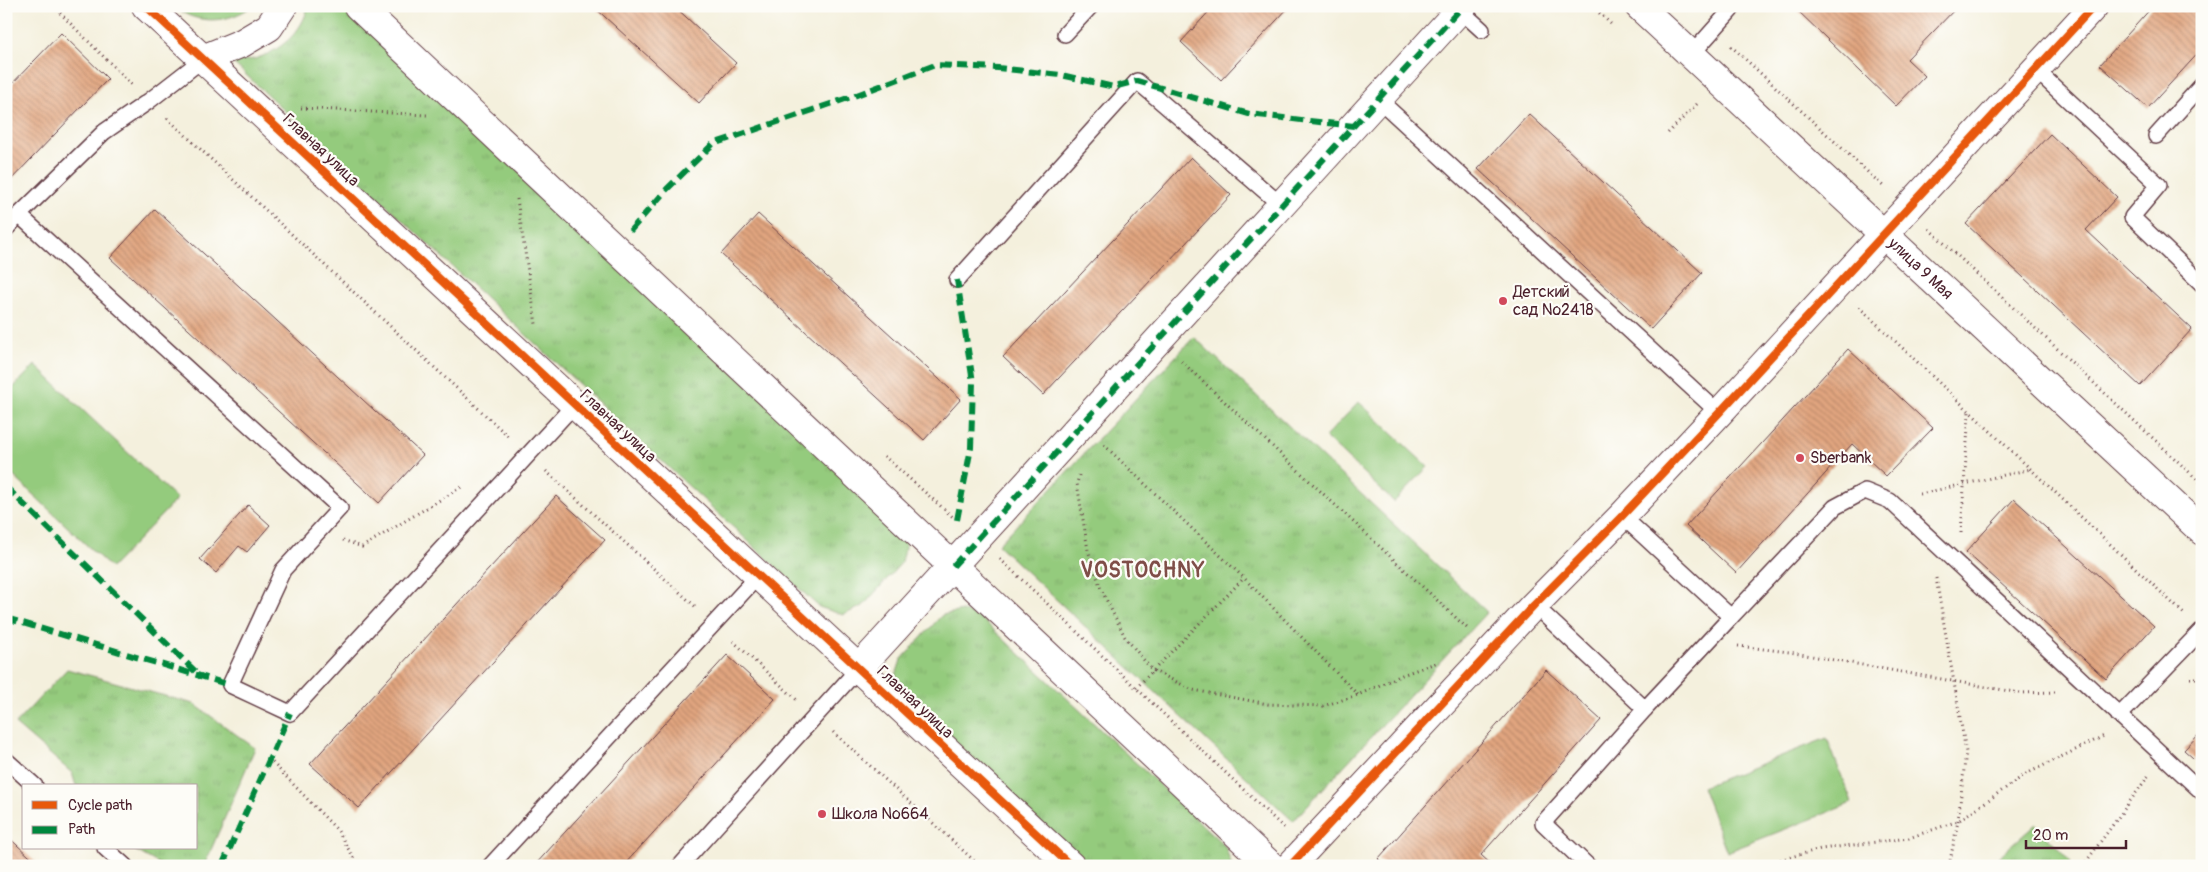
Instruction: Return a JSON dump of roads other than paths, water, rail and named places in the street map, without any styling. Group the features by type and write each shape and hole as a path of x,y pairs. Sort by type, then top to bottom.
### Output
{"street":[{"name":"Главная улица","path":"146,6 1071,866"},
{"path":"203,59 242,43 269,27 284,6"},
{"path":"358,6 1272,866"},
{"name":"улица 9 Мая","path":"1639,6 2202,531"},
{"path":"1290,866 1534,605 1622,516 1719,413 2094,6"},
{"path":"859,668 1461,8"}],"lane":[{"path":"1065,34 1091,6"},
{"path":"1461,8 1482,30"},
{"path":"1691,55 1731,10"},
{"path":"6,229 104,132 149,101 203,59"},
{"path":"2036,70 2159,185 2132,217 2202,284"},
{"path":"957,280 1138,81 1281,205"},
{"path":"2156,136 2202,85"},
{"path":"1378,100 1719,413"},
{"path":"20,215 340,508 283,570 230,684 290,712 574,404"},
{"path":"1588,866 1543,823 1645,709 1835,506 1864,492 1890,501 2202,792"},
{"path":"1622,516 1731,617"},
{"path":"490,866 758,576"},
{"path":"1534,605 1645,709"},
{"path":"2124,720 2202,630"},
{"path":"680,866 859,668"},
{"path":"6,760 33,784"},
{"path":"107,850 124,866"}],"place":[{"name":"Детский сад №2418","path":"1503,301"},
{"name":"Sberbank","path":"1800,458"},
{"name":"Школа №664","path":"822,814"}],"district":[{"name":"VOSTOCHNY","path":"1143,570"}]}
